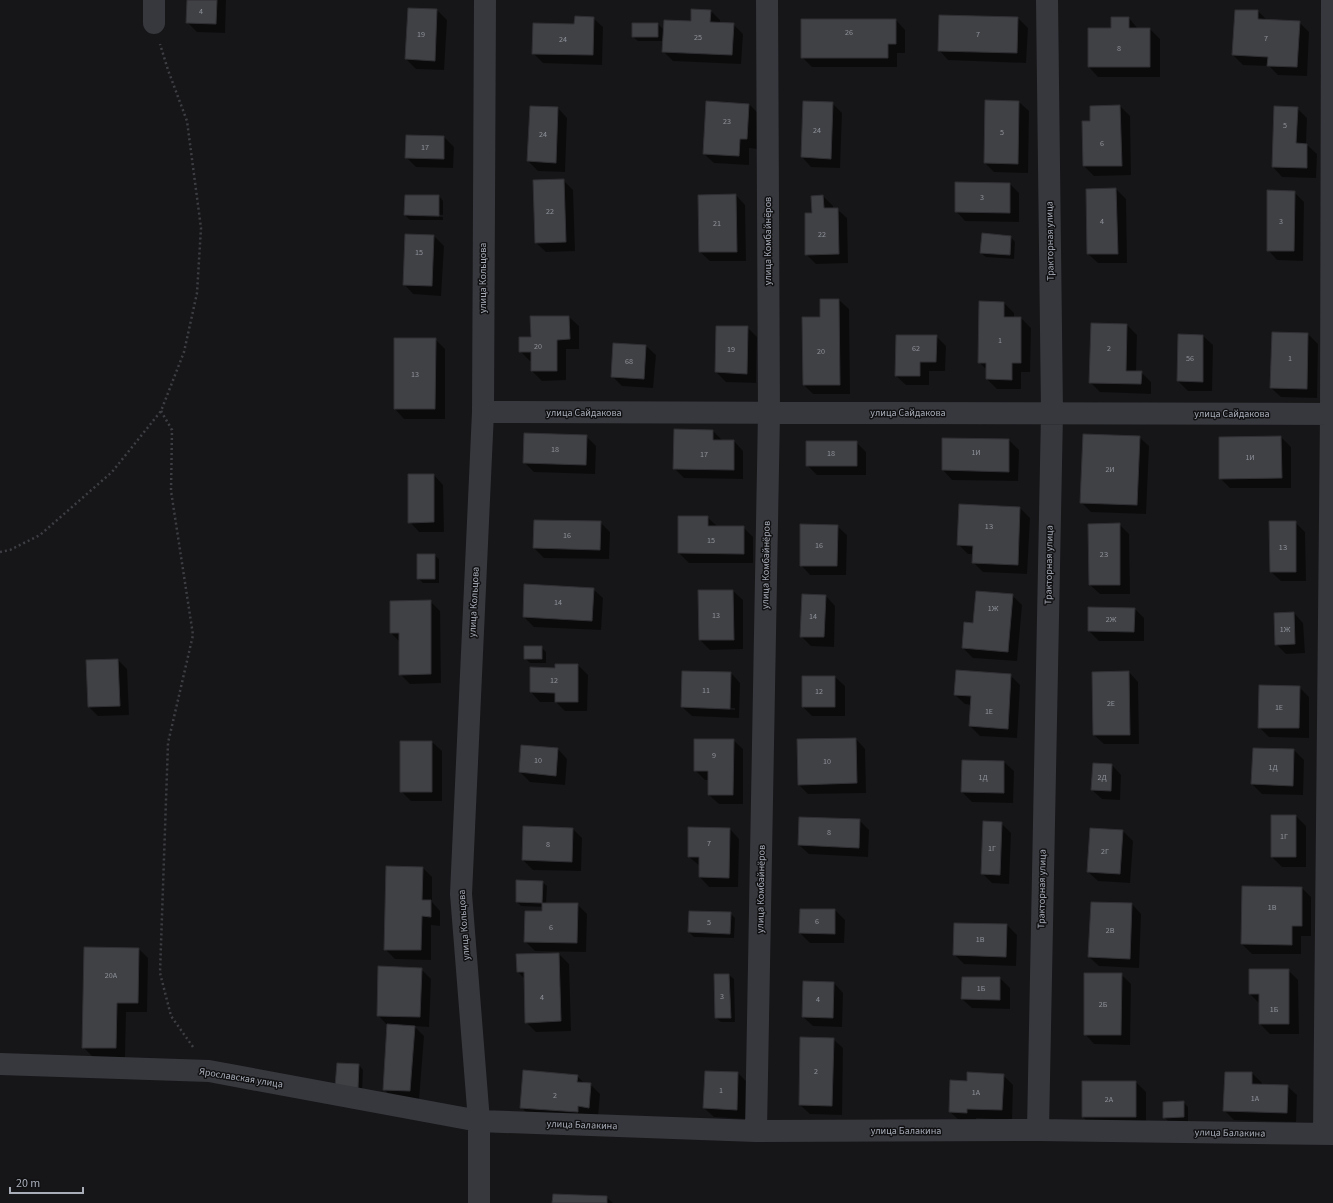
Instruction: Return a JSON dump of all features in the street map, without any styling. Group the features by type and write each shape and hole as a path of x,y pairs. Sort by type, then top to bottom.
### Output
{"street":[{"path":"154,0 154,23"},
{"name":"улица Кольцова","path":"479,1203 479,1121 461,894 483,412 485,0"},
{"name":"улица Комбайнёров","path":"756,1131 769,413 767,0"},
{"name":"Тракторная улица","path":"1038,1130 1052,413 1047,0"},
{"path":"1328,1134 1332,414 1332,0"},
{"name":"улица Сайдакова","path":"483,412 1332,414"},
{"name":"Ярославская улица","path":"0,1064 209,1071 479,1121"},
{"name":"улица Балакина","path":"479,1121 756,1131 1038,1130 1328,1134"}],"path":[{"path":"0,552 10,550 40,534 112,472 161,411 184,352 197,293 201,228 187,122 168,70 154,23"},
{"path":"161,411 172,430 171,491 193,635 168,744 160,973 171,1016 209,1071"}],"building":[{"path":"187,0 217,0 216,24 186,23"},
{"path":"408,8 437,9 435,61 405,59"},
{"path":"691,9 711,10 710,22 734,23 732,55 662,52 664,20 691,21"},
{"path":"1235,10 1258,10 1258,19 1300,21 1297,67 1267,66 1268,57 1232,55"},
{"path":"939,15 1018,17 1017,53 938,51"},
{"path":"575,16 594,17 593,55 532,54 533,23 574,24"},
{"path":"1111,17 1129,17 1129,28 1150,28 1150,67 1088,67 1088,28 1111,28"},
{"path":"801,19 896,19 896,44 888,44 888,58 801,58"},
{"path":"632,23 658,23 658,37 632,37"},
{"path":"985,100 1019,101 1018,164 984,163"},
{"path":"706,101 749,104 747,139 740,139 739,156 703,154"},
{"path":"803,101 833,102 831,159 801,157"},
{"path":"1120,105 1122,166 1083,166 1082,121 1090,121 1090,106"},
{"path":"530,106 558,107 556,163 527,161"},
{"path":"1274,106 1298,107 1296,143 1307,144 1307,168 1272,167"},
{"path":"406,135 444,136 444,159 405,158"},
{"path":"564,179 566,242 535,243 533,180"},
{"path":"955,182 1010,183 1010,213 955,212"},
{"path":"1116,188 1118,254 1087,254 1086,189"},
{"path":"1267,190 1295,191 1294,251 1267,251"},
{"path":"736,194 737,252 699,252 698,195"},
{"path":"405,195 439,195 439,216 404,215"},
{"path":"823,195 824,208 838,208 839,254 805,255 805,213 812,213 811,196"},
{"path":"982,233 1011,236 1010,255 980,253"},
{"path":"405,234 434,235 432,286 403,285"},
{"path":"820,299 839,299 840,385 803,385 802,317 820,317"},
{"path":"979,301 1004,302 1004,317 1021,317 1021,363 1012,363 1012,380 986,379 986,363 978,363"},
{"path":"530,316 569,316 570,339 557,340 557,371 531,371 531,352 519,352 519,337 531,337"},
{"path":"1091,323 1127,324 1126,371 1142,371 1141,384 1089,383"},
{"path":"716,326 748,326 747,374 715,372"},
{"path":"1272,332 1308,333 1307,389 1270,388"},
{"path":"1178,334 1203,335 1203,382 1177,381"},
{"path":"896,335 937,335 936,362 920,362 920,376 895,376"},
{"path":"394,338 436,338 435,409 394,409"},
{"path":"613,343 646,345 644,379 611,377"},
{"path":"674,429 713,430 713,440 734,440 734,470 673,469"},
{"path":"524,433 587,435 586,465 523,463"},
{"path":"1083,434 1140,436 1137,505 1080,503"},
{"path":"1281,436 1282,478 1219,479 1219,437"},
{"path":"942,438 1009,439 1009,472 942,470"},
{"path":"806,441 857,441 857,466 806,466"},
{"path":"408,474 434,474 434,522 408,523"},
{"path":"959,504 1020,507 1018,565 972,563 973,546 957,545"},
{"path":"678,516 708,516 708,526 744,526 744,554 678,553"},
{"path":"534,520 601,521 600,550 533,548"},
{"path":"1269,521 1296,521 1296,572 1270,572"},
{"path":"1120,523 1120,585 1089,585 1088,524"},
{"path":"800,524 838,525 837,566 800,566"},
{"path":"417,554 435,554 435,579 417,579"},
{"path":"524,584 594,588 592,621 523,617"},
{"path":"698,590 733,590 734,640 699,640"},
{"path":"976,591 1013,594 1008,652 962,648 964,622 973,623"},
{"path":"802,594 826,595 824,637 800,637"},
{"path":"431,600 431,674 399,675 399,633 390,633 390,601"},
{"path":"1088,607 1135,608 1134,632 1088,631"},
{"path":"1294,612 1295,644 1275,645 1274,613"},
{"path":"524,646 542,646 542,659 524,659"},
{"path":"118,659 120,706 88,707 86,660"},
{"path":"555,664 578,664 578,702 555,702 555,693 530,692 530,667 555,668"},
{"path":"956,670 1011,674 1008,729 969,726 971,696 954,695"},
{"path":"682,671 731,672 730,709 681,707"},
{"path":"1129,671 1130,735 1093,735 1092,672"},
{"path":"802,676 835,676 835,707 802,707"},
{"path":"1259,685 1300,686 1299,728 1258,728"},
{"path":"856,738 857,783 798,785 797,739"},
{"path":"694,739 734,739 733,795 708,795 708,771 694,771"},
{"path":"400,741 432,741 432,792 400,792"},
{"path":"521,745 558,748 556,776 519,772"},
{"path":"1253,748 1294,749 1293,786 1251,784"},
{"path":"962,760 1004,761 1004,793 961,792"},
{"path":"1093,763 1112,764 1111,791 1091,790"},
{"path":"1271,815 1296,815 1296,857 1271,857"},
{"path":"799,817 860,819 859,848 798,845"},
{"path":"983,821 1002,822 1000,875 981,874"},
{"path":"523,826 573,828 572,862 522,860"},
{"path":"688,827 730,828 729,878 699,877 699,857 688,857"},
{"path":"1090,828 1123,830 1120,874 1087,872"},
{"path":"386,866 423,867 422,900 431,900 431,917 422,916 421,950 384,950"},
{"path":"516,880 543,881 542,903 516,902"},
{"path":"1242,886 1302,887 1302,926 1292,926 1292,945 1241,944"},
{"path":"1091,902 1132,903 1130,959 1088,957"},
{"path":"542,903 578,903 577,943 524,942 525,911 542,911"},
{"path":"800,909 835,909 835,934 799,933"},
{"path":"689,911 731,912 730,934 688,932"},
{"path":"954,923 1007,924 1006,957 953,955"},
{"path":"84,947 139,948 138,1003 117,1003 116,1048 82,1048"},
{"path":"559,953 561,1021 525,1023 524,972 517,972 516,954"},
{"path":"378,966 422,968 420,1017 377,1016"},
{"path":"1249,969 1289,969 1289,1024 1259,1024 1259,994 1249,994"},
{"path":"1084,973 1122,973 1121,1035 1084,1035"},
{"path":"714,974 729,974 731,1018 715,1018"},
{"path":"962,977 1000,977 1000,1000 961,999"},
{"path":"803,981 834,982 833,1018 802,1017"},
{"path":"387,1024 415,1026 410,1091 383,1090"},
{"path":"800,1037 834,1038 832,1106 799,1105"},
{"path":"337,1063 359,1064 358,1088 335,1087"},
{"path":"523,1070 578,1075 577,1082 591,1083 589,1108 578,1106 578,1112 520,1108"},
{"path":"705,1071 738,1072 737,1110 703,1108"},
{"path":"967,1072 1004,1074 1002,1110 967,1109 967,1113 949,1112 950,1080 967,1081"},
{"path":"1225,1072 1252,1072 1252,1084 1288,1085 1287,1113 1223,1111"},
{"path":"1082,1081 1136,1081 1136,1117 1082,1117"},
{"path":"1184,1101 1184,1117 1163,1118 1163,1102"},
{"path":"553,1194 607,1196 607,1203 552,1203"}]}
